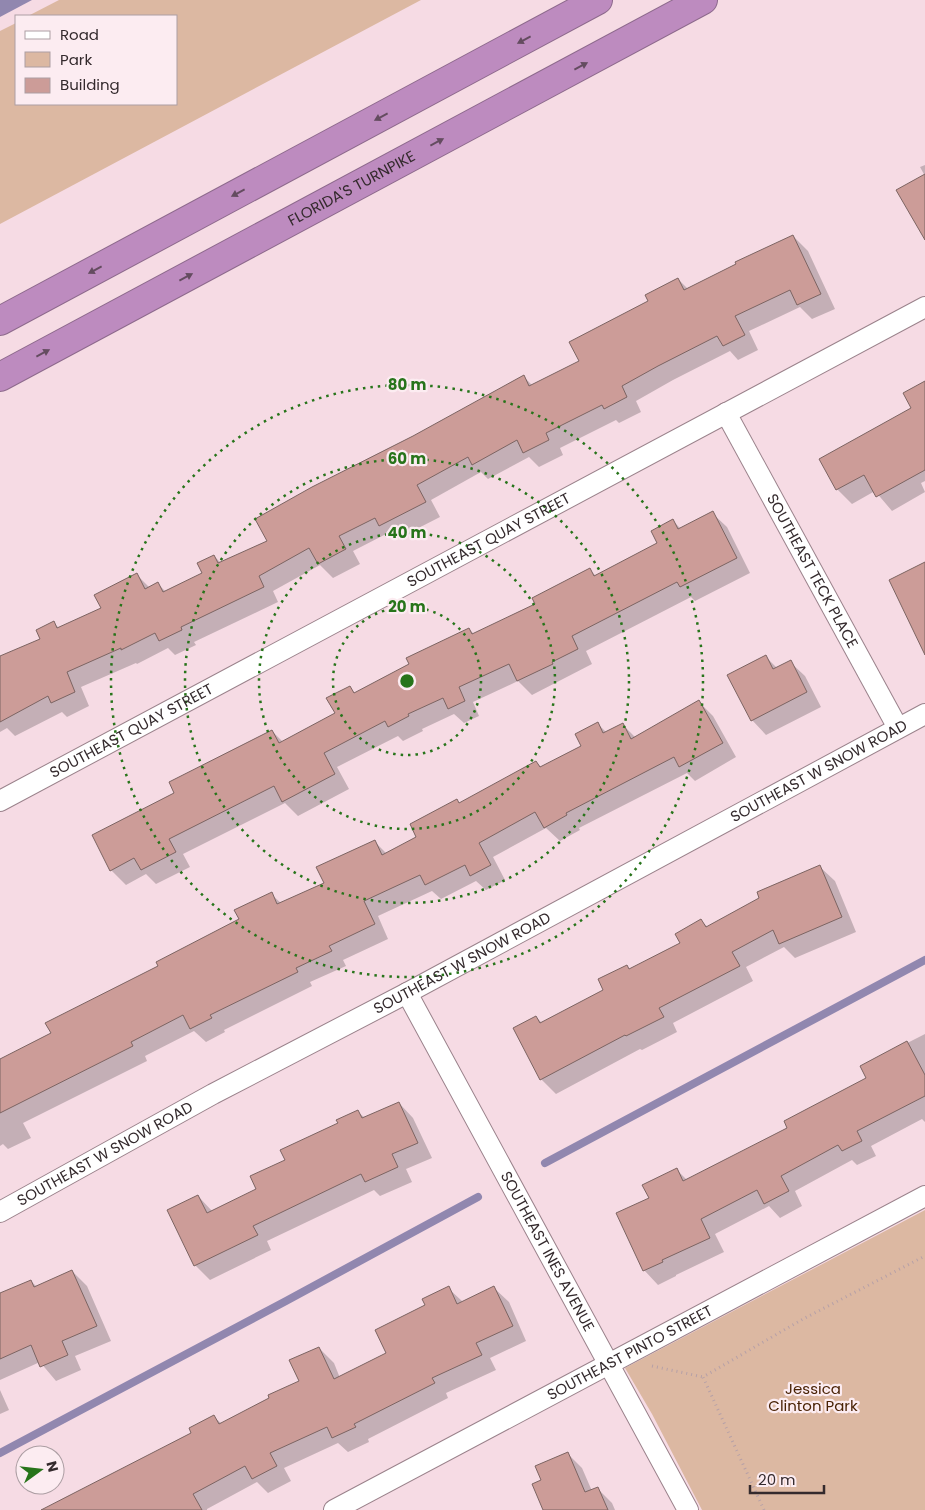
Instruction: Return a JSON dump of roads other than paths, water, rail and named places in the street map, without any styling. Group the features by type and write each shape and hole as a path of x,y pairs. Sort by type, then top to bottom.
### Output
{"highway":[{"path":"0,321 598,0"},
{"name":"FLORIDA'S TURNPIKE","path":"0,376 703,0"}],"street":[{"name":"SOUTHEAST QUAY STREET","path":"0,801 925,307"},
{"name":"SOUTHEAST TECK PLACE","path":"726,413 898,728"},
{"name":"SOUTHEAST W SNOW ROAD","path":"0,1212 213,1094 925,714"},
{"name":"SOUTHEAST INES AVENUE","path":"407,992 688,1510"},
{"name":"SOUTHEAST PINTO STREET","path":"334,1510 925,1196"}],"waterway":[{"path":"545,1163 925,960"},
{"path":"0,1453 478,1197"}],"park label":[{"name":"Jessica Clinton Park","path":"813,1398"}]}
